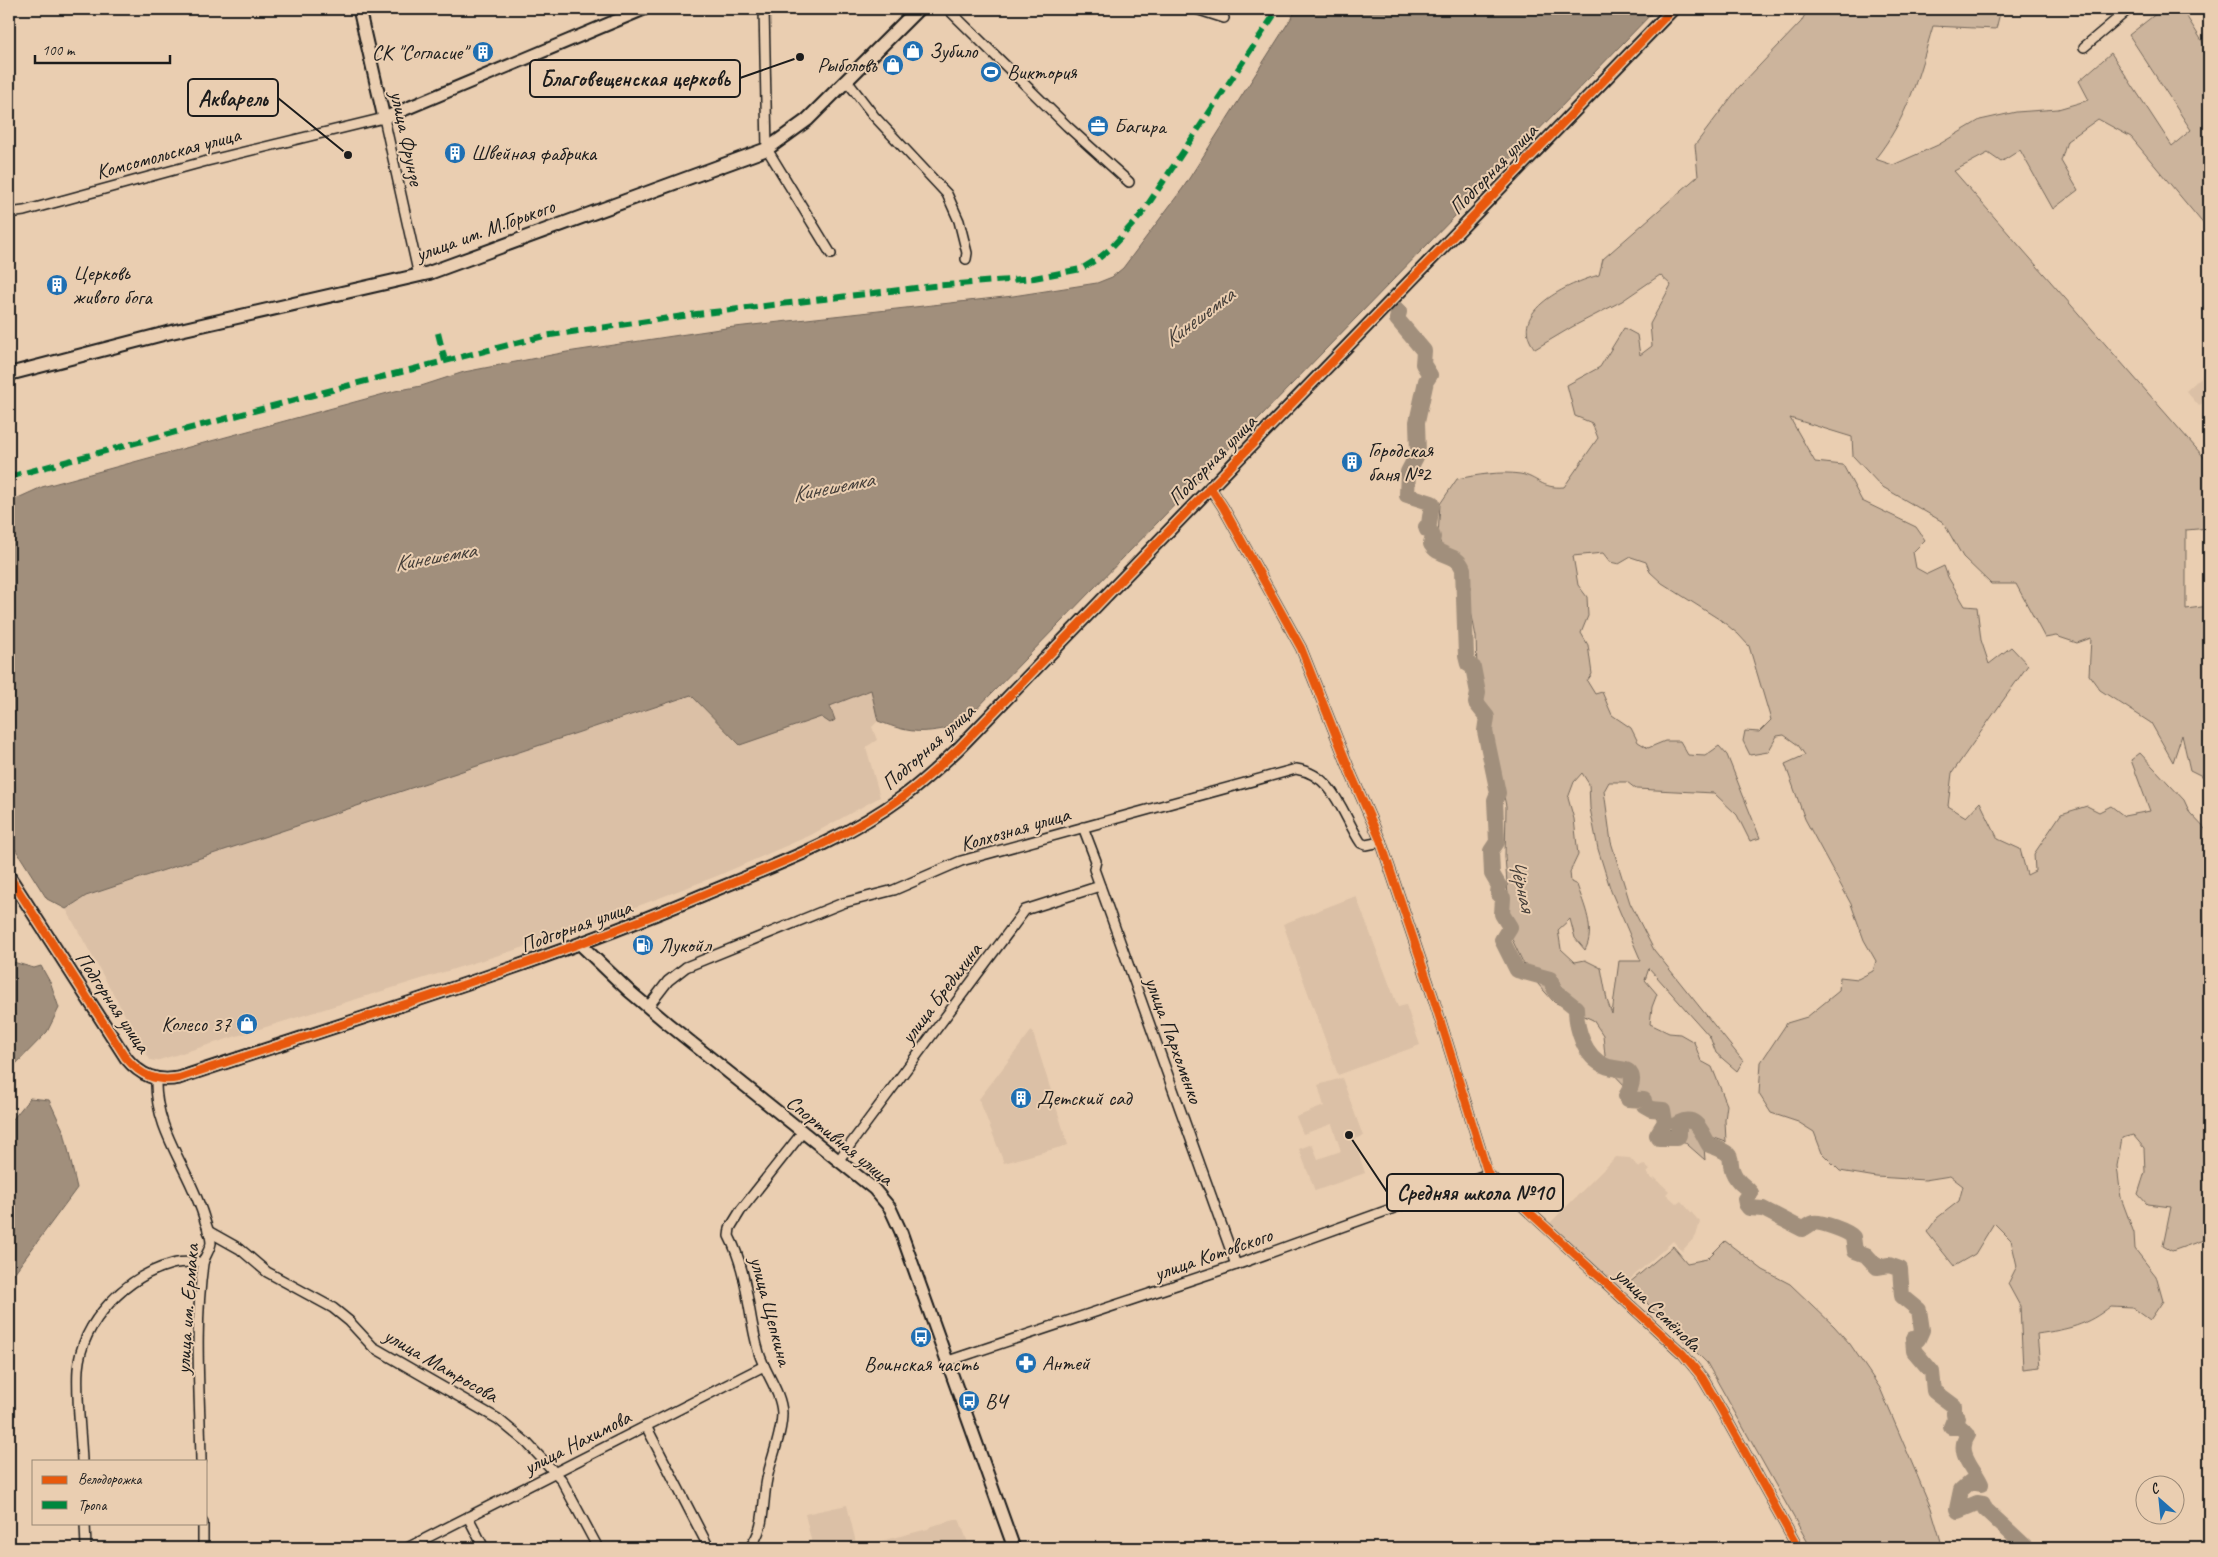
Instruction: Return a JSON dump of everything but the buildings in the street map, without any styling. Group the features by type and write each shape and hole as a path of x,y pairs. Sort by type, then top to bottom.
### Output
{"main road":[{"name":"улица им. М.Горького","path":"9,374 167,333 419,276 767,149 807,120 918,9"}],"street":[{"name":"улица Фрунзе","path":"360,9 419,276"},
{"name":"Комсомольская улица","path":"9,213 24,211 203,162 384,118 644,9"},
{"path":"764,9 767,149 831,254"},
{"path":"948,9 1067,126 1129,182"},
{"path":"1196,9 1224,18"},
{"name":"Подгорная улица","path":"9,876 126,1058 141,1073 156,1079 180,1078 581,945 815,847 866,821 903,797 959,748 1673,9"},
{"path":"2084,48 2129,9"},
{"path":"847,81 874,116 947,194 959,221 967,253 966,259"},
{"path":"1210,487 1223,506 1301,648 1352,776 1381,842 1434,1000 1488,1174"},
{"name":"Колхозная улица","path":"648,1007 668,981 686,967 844,903 901,887 961,861 1296,769 1304,770 1324,781 1336,797 1361,843 1366,845 1381,842"},
{"name":"улица Пархоменко","path":"1083,827 1096,861 1094,869 1236,1265"},
{"name":"улица Бредихина","path":"838,1161 1025,910 1100,886"},
{"name":"Спортивная улица","path":"581,945 648,1007 802,1133 874,1189 890,1208 948,1362 1014,1548"},
{"name":"улица им. Ермака","path":"156,1079 159,1115 190,1180 211,1242 203,1262 198,1334 201,1460"},
{"name":"улица Щепкина","path":"749,1548 760,1526 766,1481 779,1432 782,1412 755,1338 746,1282 730,1236 730,1228 741,1210 802,1133"},
{"name":"улица Котовского","path":"948,1362 1236,1265 1488,1174"},
{"name":"улица Семёнова","path":"1488,1174 1683,1354 1702,1377 1798,1548"},
{"name":"улица Матросова","path":"208,1231 240,1249 267,1272 333,1308 349,1321 373,1347 498,1419 527,1443 555,1472 598,1548"},
{"path":"82,1460 78,1369 85,1336 103,1312 132,1283 160,1268 175,1263 203,1262"},
{"name":"улица Нахимова","path":"406,1548 764,1366"},
{"path":"646,1426 708,1548"},
{"path":"468,1517 484,1548"},
{"path":"84,1524 86,1548"},
{"path":"203,1524 203,1548"}],"shaded area":[{"path":"1808,9 2001,9 1996,29 1933,26 1911,95 1887,143 1875,159 1893,165 1938,145 1980,120 2016,112 2058,109 2089,100 2079,81 2111,53 2172,146 2191,130 2129,35 2162,9 2182,9 2209,52 2209,224 2206,227 2131,137 2098,119 2067,141 2061,161 2078,190 2053,209 2020,150 2001,162 1988,153 1954,171 2209,463 2209,528 2186,530 2186,609 2209,606 2209,783 2204,777 2190,770 2182,735 2173,762 2151,723 2100,690 2089,675 2091,638 2077,643 2056,636 2045,638 2016,584 1991,584 1963,557 1943,522 1881,486 1853,456 1852,437 1790,418 1815,462 1843,465 1862,501 1916,527 1925,540 1913,552 1916,568 1927,574 1944,566 1948,577 1965,606 1977,607 1981,640 1989,664 2011,647 2028,665 1952,773 1948,806 1966,817 1980,802 1998,839 2020,849 2027,875 2035,871 2034,854 2061,814 2087,806 2099,812 2111,806 2124,816 2150,811 2131,760 2140,753 2184,800 2190,813 2209,833 2209,1238 2172,1251 2163,1246 2171,1207 2147,1204 2138,1194 2145,1172 2144,1148 2133,1135 2122,1138 2117,1166 2121,1198 2134,1233 2135,1249 2156,1276 2163,1301 2150,1320 2132,1307 2111,1306 2077,1326 2037,1334 2040,1367 2023,1369 2020,1306 2008,1284 2017,1266 2011,1240 1994,1223 1975,1254 1954,1266 1927,1232 1937,1218 1959,1201 1963,1186 1950,1176 1925,1180 1876,1177 1840,1171 1822,1153 1814,1132 1798,1122 1771,1113 1759,1094 1761,1062 1787,1023 1807,1017 1839,991 1840,977 1858,979 1873,971 1876,961 1864,940 1851,904 1805,819 1785,764 1805,755 1798,745 1784,735 1777,736 1768,752 1750,755 1743,741 1745,731 1759,732 1771,720 1749,646 1722,621 1662,583 1650,572 1646,562 1631,557 1619,564 1610,562 1603,553 1573,556 1578,585 1587,597 1588,616 1581,633 1588,645 1592,674 1587,681 1595,694 1602,692 1612,715 1631,728 1638,742 1648,748 1665,741 1680,741 1688,755 1705,756 1719,746 1727,755 1760,838 1750,841 1737,815 1714,793 1636,789 1627,782 1609,782 1604,791 1611,842 1630,903 1654,950 1743,1061 1737,1071 1716,1053 1710,1037 1649,968 1645,980 1657,994 1652,1007 1650,1024 1669,1033 1680,1034 1694,1042 1701,1061 1712,1067 1727,1105 1725,1120 1726,1142 1703,1134 1705,1160 1648,1110 1606,1066 1603,1035 1593,1020 1554,1002 1528,973 1508,931 1505,857 1506,806 1477,669 1476,637 1464,573 1447,562 1438,536 1440,504 1457,479 1480,475 1497,473 1520,474 1545,485 1564,487 1598,438 1592,423 1575,416 1567,385 1600,367 1624,328 1637,335 1640,355 1652,346 1650,324 1671,285 1660,275 1622,301 1535,349 1528,335 1528,323 1534,311 1558,292 1599,275 1603,259 1698,176 1695,145 1739,87 1801,22","holes":["1582,773 1589,784 1590,808 1598,849 1611,891 1641,961 1619,961 1612,1014 1607,1000 1601,968 1585,960 1575,962 1561,949 1558,930 1570,919 1575,938 1585,950 1588,942 1589,926 1586,909 1577,885 1571,882 1570,872 1578,855 1574,819 1568,798 1574,782"]},
{"path":"2209,370 2209,397 2199,406 2186,391"},
{"path":"872,690 878,721 872,727 877,740 866,747 880,797 811,835 717,876 554,938 156,1061 150,1060 66,909 86,896 691,695 740,745 821,717 829,722 835,720 829,706"},
{"path":"1356,896 1398,1007 1406,1005 1420,1045 1338,1075 1283,924"},
{"name":"Детский сад","path":"1032,1030 1068,1145 1004,1163 979,1099"},
{"path":"1342,1078 1363,1136 1354,1139 1365,1173 1315,1191 1299,1149 1312,1144 1318,1159 1341,1151 1332,1124 1303,1134 1296,1117 1324,1106 1318,1085"},
{"path":"1616,1157 1630,1158 1639,1168 1643,1164 1650,1170 1647,1173 1653,1180 1655,1178 1669,1191 1666,1194 1677,1204 1681,1201 1700,1222 1696,1236 1682,1251 1673,1241 1619,1289 1550,1223"},
{"path":"1725,1241 1763,1270 1790,1284 1850,1344 1880,1388 1931,1508 1943,1548 1811,1548 1707,1363 1628,1284 1673,1246 1687,1263 1707,1259"},
{"path":"847,1505 857,1547 959,1519 970,1548 813,1548 805,1514"}],"water":[{"name":"Кинешемка","path":"1297,9 1656,9 960,726 927,731 910,731 878,721 871,690 830,706 835,720 830,723 821,717 740,745 691,695 86,896 66,909 47,899 9,839 9,502 42,487 395,391 421,386 464,372 567,352 726,328 1013,296 1097,283 1112,277 1123,268 1183,188"},
{"path":"13,962 34,968 41,966 51,984 59,1008 47,1032 9,1071 9,965"},
{"path":"30,1098 49,1100 64,1132 77,1188 12,1276 9,1277 9,1124"}],"waterway":[{"name":"Чёрная","path":"1395,308 1399,312 1397,319 1424,351 1423,364 1430,375 1426,381 1417,422 1418,453 1408,472 1407,495 1432,503 1429,524 1426,527 1433,537 1431,544 1437,551 1459,562 1463,569 1466,656 1468,664 1473,667 1478,693 1476,703 1487,717 1485,731 1498,793 1495,800 1497,842 1491,851 1492,874 1499,886 1498,893 1503,898 1502,914 1510,927 1502,940 1517,970 1550,979 1556,992 1576,1008 1580,1033 1583,1042 1592,1056 1606,1066 1628,1071 1632,1077 1631,1086 1626,1096 1628,1099 1644,1100 1644,1105 1651,1109 1663,1110 1665,1122 1657,1135 1659,1138 1677,1138 1679,1135 1679,1123 1685,1121 1694,1123 1701,1130 1709,1145 1720,1149 1729,1156 1733,1172 1751,1193 1745,1199 1749,1208 1763,1209 1802,1229 1817,1223 1840,1229 1853,1237 1855,1251 1866,1255 1877,1267 1889,1265 1900,1269 1902,1296 1919,1310 1922,1330 1918,1339 1913,1338 1914,1351 1932,1372 1934,1391 1954,1406 1954,1414 1958,1418 1951,1427 1960,1427 1967,1433 1964,1448 1965,1454 1981,1484 1970,1482 1961,1490 1957,1509 1958,1511 1977,1503 1983,1504 1985,1509 2027,1548"}],"marked path":[{"path":"9,477 354,384 544,336 697,314 933,286 1034,278 1081,269 1110,249 1141,215 1278,9"},
{"path":"438,333 445,361"}],"cycle path":[{"path":"9,876 126,1058 143,1073 156,1078 171,1079 179,1078 510,969 641,920 756,873 808,851 858,826 904,796 959,748 1673,9"},
{"path":"1210,487 1301,648 1352,776 1381,842 1434,1000 1488,1174 1683,1354 1702,1377 1798,1548"}],"place":[{"name":"Зубило","path":"913,51"},
{"name":"СК \"Согласие\"","path":"483,52"},
{"name":"Благовещенская церковь","path":"800,57"},
{"name":"Рыболовъ","path":"893,65"},
{"name":"Виктория","path":"991,72"},
{"name":"Багира","path":"1098,126"},
{"name":"Швейная фабрика","path":"455,153"},
{"name":"Акварель","path":"348,155"},
{"name":"Церковь живого бога","path":"57,285"},
{"name":"Городская баня №2","path":"1352,462"},
{"name":"Лукойл","path":"643,945"},
{"name":"Колесо 37","path":"247,1024"},
{"name":"Детский сад","path":"1021,1098"},
{"name":"Средняя школа №10","path":"1349,1135"},
{"name":"Воинская часть","path":"921,1337"},
{"name":"Антей","path":"1026,1363"},
{"name":"ВЧ","path":"969,1401"}]}
